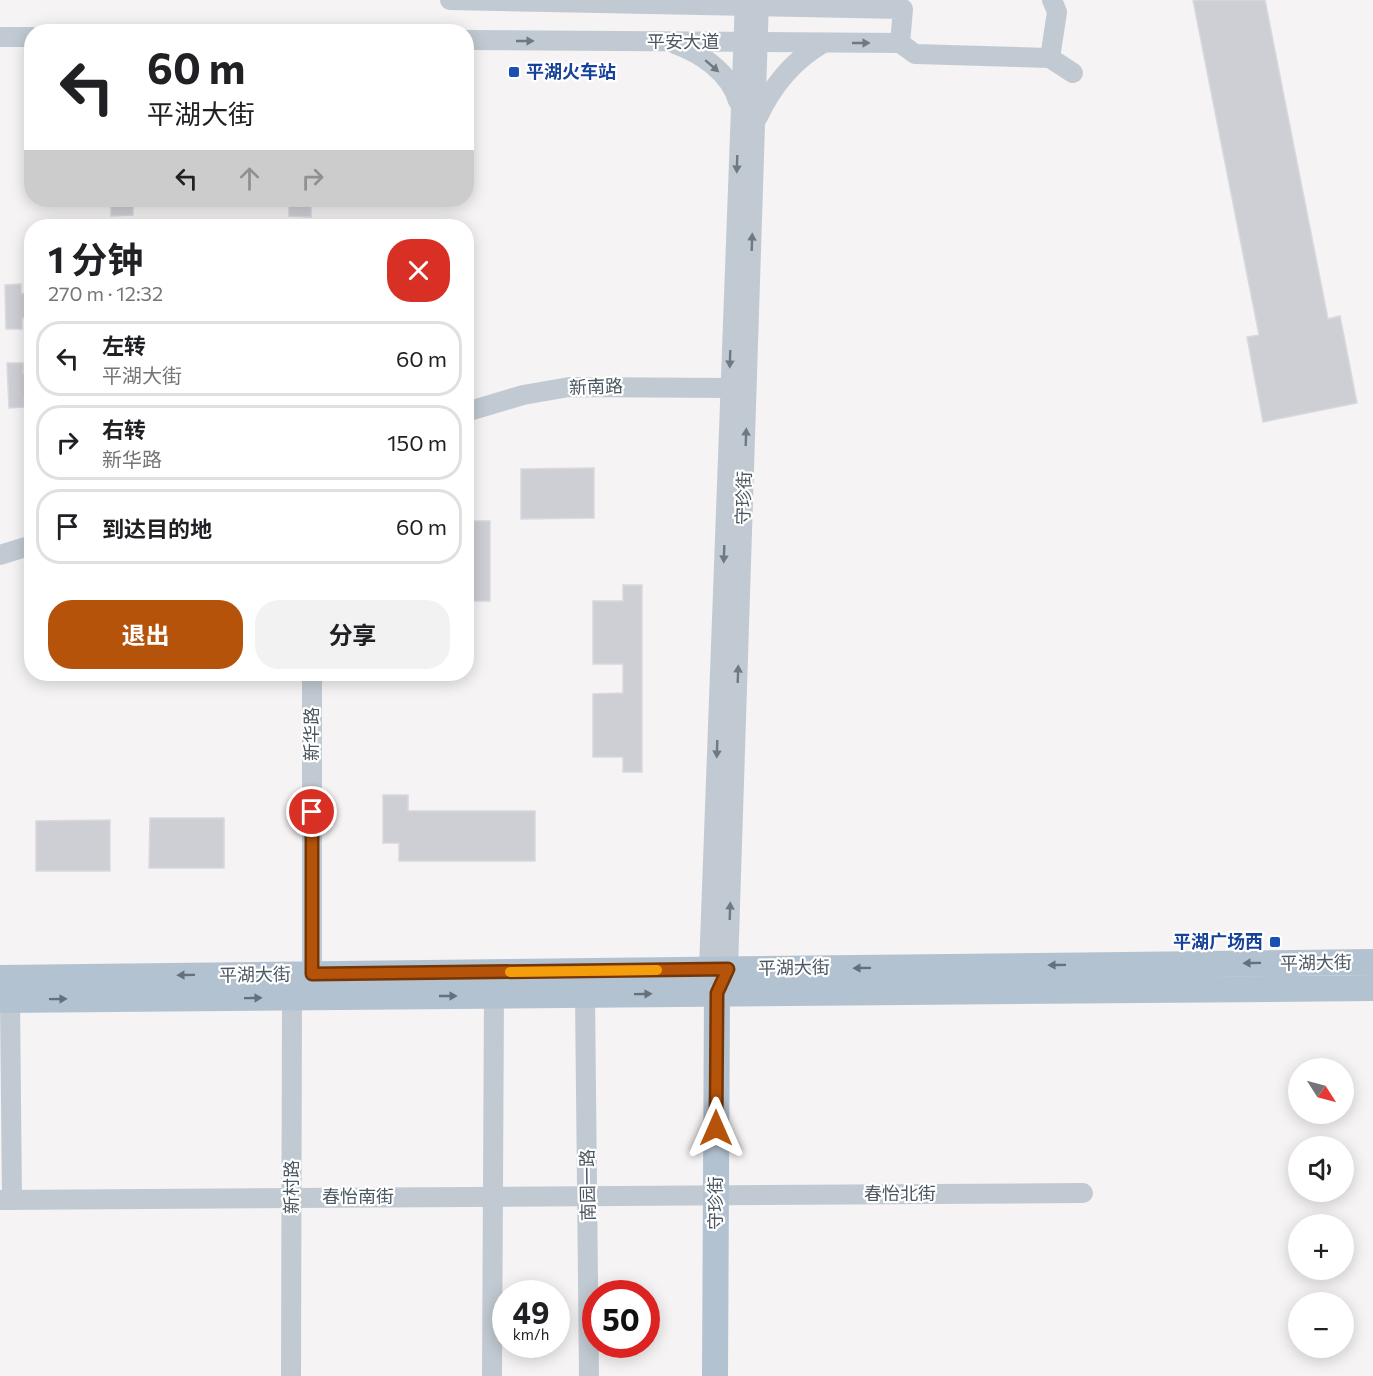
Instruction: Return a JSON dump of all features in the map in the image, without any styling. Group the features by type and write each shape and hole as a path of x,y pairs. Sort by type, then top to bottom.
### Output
{"main road":[{"name":"平湖大街","path":"3,992 312,974 1373,962"},
{"name":"平湖大街","path":"3,992 292,997 1373,988"},
{"name":"守珍街","path":"716,1376 717,993"}],"street":[{"name":"平安大道","path":"450,0 752,3 903,9 900,43"},
{"path":"1052,0 1057,12 1050,58 1074,73"},
{"name":"守珍街","path":"717,993 756,122 751,42 752,3"},
{"path":"0,37 24,37"},
{"name":"平安大道","path":"474,40 900,43 915,54 1050,58"},
{"path":"670,42 694,52 716,69 735,91 739,106"},
{"name":"守珍街","path":"718,969 729,388 739,106 751,42"},
{"path":"756,122 764,105 785,74 807,52 823,43"},
{"name":"新南路","path":"474,410 524,395 569,387 729,388"},
{"path":"0,555 24,548"},
{"name":"新华路","path":"312,681 312,974"},
{"path":"3,992 6,1200"},
{"path":"492,1376 494,995"},
{"name":"南园一路","path":"585,995 589,1376"},
{"name":"新村路","path":"291,1376 292,997"},
{"name":"春怡北街","path":"716,1195 1083,1193"},
{"name":"春怡南街","path":"6,1200 716,1195"}],"building":[{"path":"1193,0 1265,0 1328,319 1340,316 1357,403 1263,422 1247,337 1259,335"},
{"path":"111,207 133,207 133,215 111,216"},
{"path":"289,207 311,207 311,217 289,216"},
{"path":"21,284 21,294 24,294 22,329 6,329 5,285"},
{"path":"7,363 23,363 24,407 9,408"},
{"path":"594,468 594,518 521,519 521,469"},
{"path":"474,521 490,521 490,601 474,601"},
{"path":"623,585 642,585 642,772 623,772 623,757 593,757 593,694 623,693 623,664 593,664 593,601 623,601"},
{"path":"383,795 408,795 408,811 535,811 535,861 399,861 399,843 383,843"},
{"path":"150,818 224,818 224,868 149,868"},
{"path":"110,820 110,871 36,871 36,821"}],"slow traffic":[{"path":"510,972 657,970"}],"place":[{"name":"平湖火车站","path":"514,72"},
{"name":"平湖广场西","path":"1275,942"}],"route":[{"path":"312,812 312,974 728,969 717,993 716,1128"}]}
